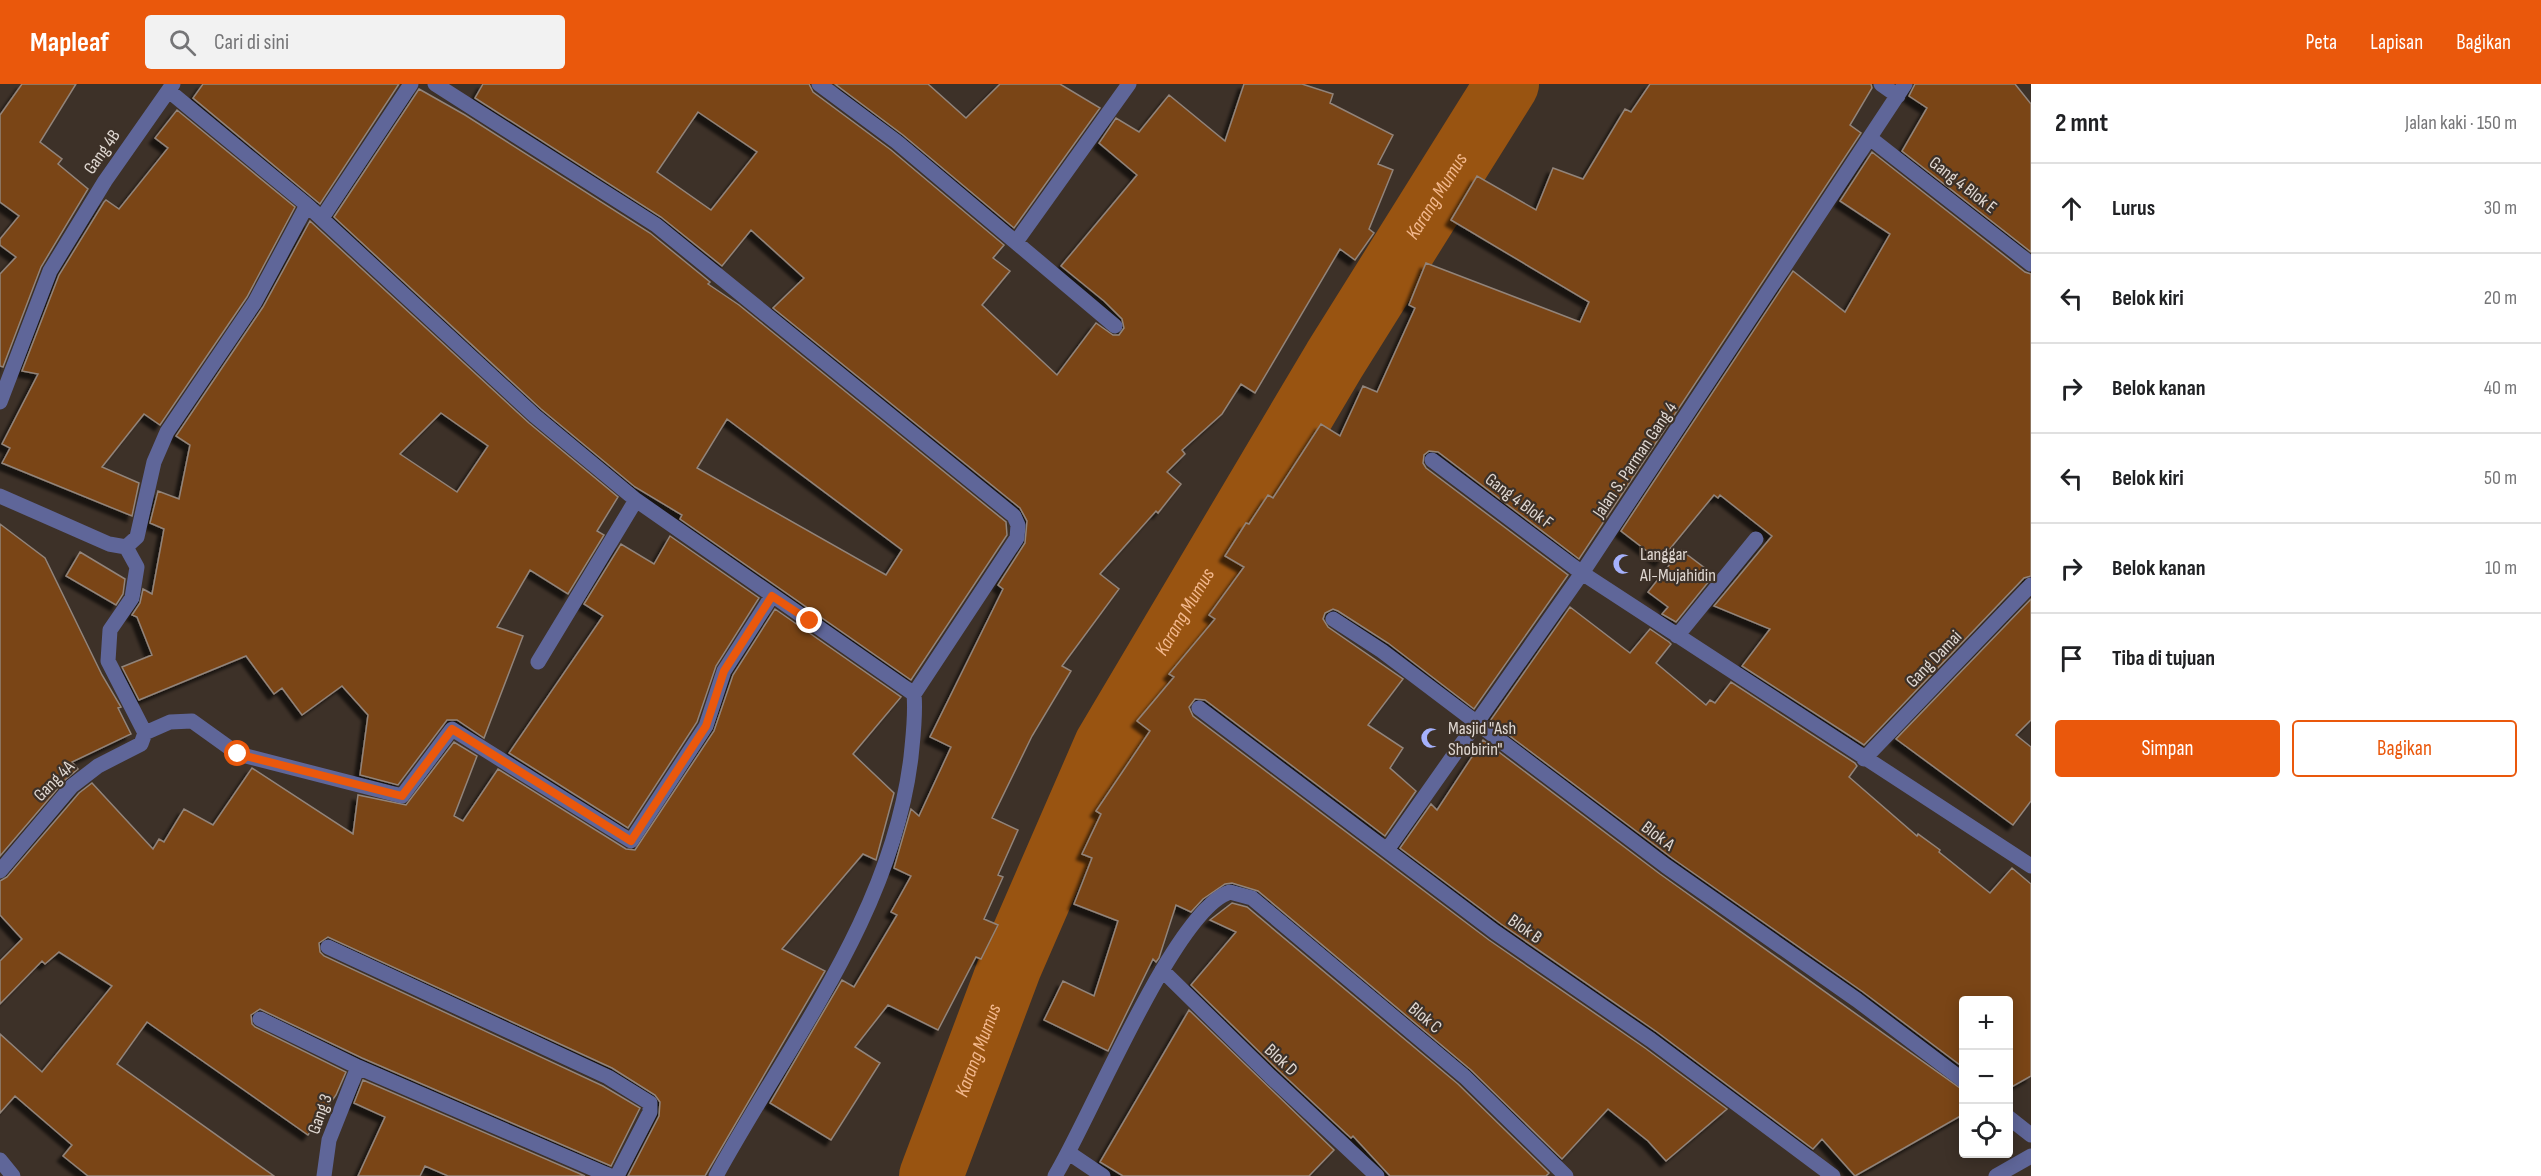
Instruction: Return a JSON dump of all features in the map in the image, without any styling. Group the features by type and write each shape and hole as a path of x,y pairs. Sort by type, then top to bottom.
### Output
{"street":[{"path":"322,218 411,84"},
{"path":"435,84 656,225 1014,516 1018,525 1017,538 914,694 916,712 906,793 887,860 838,969 716,1176"},
{"path":"819,84 897,142 1115,326"},
{"path":"1016,242 1129,84"},
{"path":"1881,84 1902,90"},
{"name":"Gang 4B","path":"0,402 50,272 105,181 171,88 322,218 535,416 636,500 914,694"},
{"name":"Jalan S. Parman Gang 4","path":"1387,850 1582,573 1902,90"},
{"name":"Gang 4 Blok E","path":"1870,138 2031,264"},
{"path":"126,547 137,537 154,462 164,439 255,302 307,205"},
{"name":"Gang 4 Blok F","path":"1432,460 1582,573 2031,866"},
{"path":"0,496 109,544 126,547"},
{"path":"538,662 636,500"},
{"path":"1677,636 1756,538"},
{"path":"126,547 136,567 132,598 110,630 108,661 145,732 170,723 192,721 238,754 402,796 452,729 631,841 706,726 724,671 772,596"},
{"name":"Gang Damai","path":"1864,759 2031,585"},
{"name":"Blok A","path":"1333,619 1390,657 1666,866 1912,1040 1959,1077"},
{"name":"Blok B","path":"1199,708 1495,932 1651,1040 1833,1176"},
{"name":"Gang 4A","path":"0,872 72,786 98,766 141,744 145,732"},
{"name":"Blok C","path":"1162,970 1188,928 1213,900 1230,892 1252,898 1465,1077 1566,1176"},
{"path":"328,946 587,1067 644,1098 650,1103 650,1112 617,1176"},
{"path":"1055,1176 1069,1153 1162,970"},
{"name":"Blok D","path":"1162,970 1270,1076 1377,1176"},
{"path":"260,1019 358,1067 610,1176"},
{"name":"Gang 3","path":"324,1176 329,1140 358,1067"},
{"path":"2013,1121 2031,1135"},
{"path":"1069,1153 1103,1176"},
{"path":"1996,1176 2031,1156"},
{"path":"0,1160 13,1176"}],"building":[{"path":"22,84 76,84 40,142 62,159 58,164 88,189 41,267 3,367 0,366 0,274 16,257 0,245 0,239 19,216 0,202 0,115"},
{"path":"203,84 399,84 320,204 193,98"},
{"path":"483,84 809,84 813,92 891,150 1004,245 993,258 1010,271 982,305 1057,375 1096,323 1113,335 1119,335 1124,328 1122,319 1104,301 1061,266 1137,175 1099,143 1116,118 1139,132 1169,95 1225,141 1244,84 1302,84 1333,94 1330,103 1393,135 1378,164 1393,170 1369,229 1374,233 1355,260 1340,249 1255,393 1241,384 1222,414 1182,450 1185,454 1167,472 1181,484 1158,513 1156,511 1100,574 1119,589 1062,666 1071,671 1032,736 992,818 1018,830 998,875 1003,877 984,919 998,925 981,959 976,957 938,1030 888,1005 855,1047 880,1063 831,1140 770,1103 842,980 854,987 897,915 891,912 911,876 894,868 911,809 919,816 951,747 930,737 1003,589 998,585 1025,543 1027,521 1020,508 773,308 804,278 751,230 722,266 661,217 475,98","holes":["698,112 757,152 711,210 657,172"]},
{"path":"835,84 928,84 966,118 1000,84 1060,84 1100,108 1014,228 903,135"},
{"path":"1650,84 1871,84 1872,88 1850,125 1861,133 1579,559 1438,452 1429,451 1424,455 1423,463 1426,468 1568,575 1474,709 1388,643 1338,611 1333,609 1325,613 1323,619 1328,627 1403,679 1368,725 1403,748 1390,768 1416,791 1385,836 1205,700 1195,699 1189,707 1193,716 1489,940 1645,1048 1727,1109 1666,1161 1648,1141 1608,1109 1562,1159 1471,1070 1258,891 1232,883 1225,884 1203,899 1191,912 1176,905 1159,958 1156,962 1153,959 1108,1051 1044,1020 1063,981 1094,996 1118,921 1074,904 1092,858 1082,854 1101,814 1096,811 1150,731 1137,721 1174,677 1169,674 1215,619 1209,615 1244,567 1225,556 1246,523 1249,524 1268,495 1273,498 1321,424 1340,436 1363,386 1377,392 1415,308 1409,305 1426,263 1580,322 1589,302 1451,220 1477,176 1536,210 1553,168 1583,179 1625,109 1631,112"},
{"path":"1915,84 2015,84 2031,104 2031,252 1902,151 1927,108 1909,96"},
{"path":"419,89 465,115 650,233 710,282 708,284 739,305 1006,522 1007,535 911,680 680,519 682,515 635,487 541,409 334,217","holes":["727,419 902,550 886,575 697,468"]},
{"path":"177,110 295,207 247,297 160,425 144,414 102,467 139,483 132,516 2,463 10,448 2,444 38,374 22,371 59,275 104,202 106,200 119,209 168,148 155,138"},
{"path":"1872,152 2025,272 2031,274 2031,576 2024,578 1864,745 1742,666 1770,629 1714,606 1772,536 1720,495 1718,498 1714,495 1660,561 1621,531 1793,271 1845,312 1890,234 1840,201"},
{"path":"310,221 529,423 618,497 597,531 604,535 568,594 530,570 497,627 523,636 484,738 457,720 447,720 398,785 360,775 368,715 342,686 302,715 282,688 274,694 246,656 139,700 122,667 152,655 137,617 132,615 140,603 143,589 152,594 164,529 150,523 158,491 179,499 190,445 176,436 263,307","holes":["441,413 488,446 457,492 400,454"]},
{"path":"0,524 45,558 102,675 121,707 118,708 131,734 72,762 78,769 65,780 0,856"},
{"path":"670,536 759,598 716,666 697,722 628,828 509,753 603,616 584,604 621,544 654,564"},
{"path":"1681,550 1714,575 1676,622 1662,614 1668,607 1648,592"},
{"path":"80,552 125,579 123,594 116,605 66,576"},
{"path":"2031,599 2031,720 2016,735 2031,747 2031,801 2013,825 1896,739"},
{"path":"1570,607 1630,653 1650,629 1669,642 1671,644 1656,663 1706,705 1710,700 1715,703 1731,682 1855,763 1857,766 1849,777 1917,836 1918,834 1940,850 1939,852 1990,893 2012,868 2031,884 2031,1076 2013,1086 2013,996 1959,996 1959,1064 1863,992 1672,858 1490,721"},
{"path":"775,609 901,697 853,754 894,793 876,860 863,854 782,949 825,971 705,1176 628,1176 659,1116 660,1102 655,1095 612,1068 328,937 319,943 320,952 324,956 603,1086 640,1108 611,1166 362,1058 260,1009 251,1015 252,1024 255,1027 346,1072 336,1095 308,1135 147,1022 117,1064 274,1176 88,1176 63,1156 72,1145 15,1096 0,1113 0,1034 42,1072 112,986 59,952 45,964 42,961 0,1004 0,961 22,939 0,915 0,881 7,877 79,793 92,783 153,849 159,839 164,842 184,809 213,825 252,768 353,834 358,795 406,805 454,742 477,756 454,816 463,821 498,769 626,849 635,850 714,731 733,675"},
{"path":"1483,740 1660,874 1959,1087 1959,1117 1855,1176 1822,1139 1813,1149 1657,1032 1501,924 1400,848 1431,804 1437,810"},
{"path":"1232,903 1247,907 1458,1084 1549,1173 1546,1176 1390,1176 1353,1136 1351,1138 1191,985 1236,932 1210,920"},
{"path":"1189,1010 1334,1150 1309,1176 1123,1176 1100,1162"},
{"path":"363,1080 585,1176 448,1176 425,1166 420,1176 358,1176 385,1117 354,1103"}],"waterway":[{"name":"Karang Mumus","path":"931,1176 1010,966 1106,745 1335,359 1507,84"}],"place":[{"name":"Langgar Al-Mujahidin","path":"1623,564"},
{"name":"Masjid \"Ash Shobirin\"","path":"1431,738"}],"route":[{"path":"238,754 402,796 452,729 631,841 706,726 724,671 772,596 810,621"}]}
